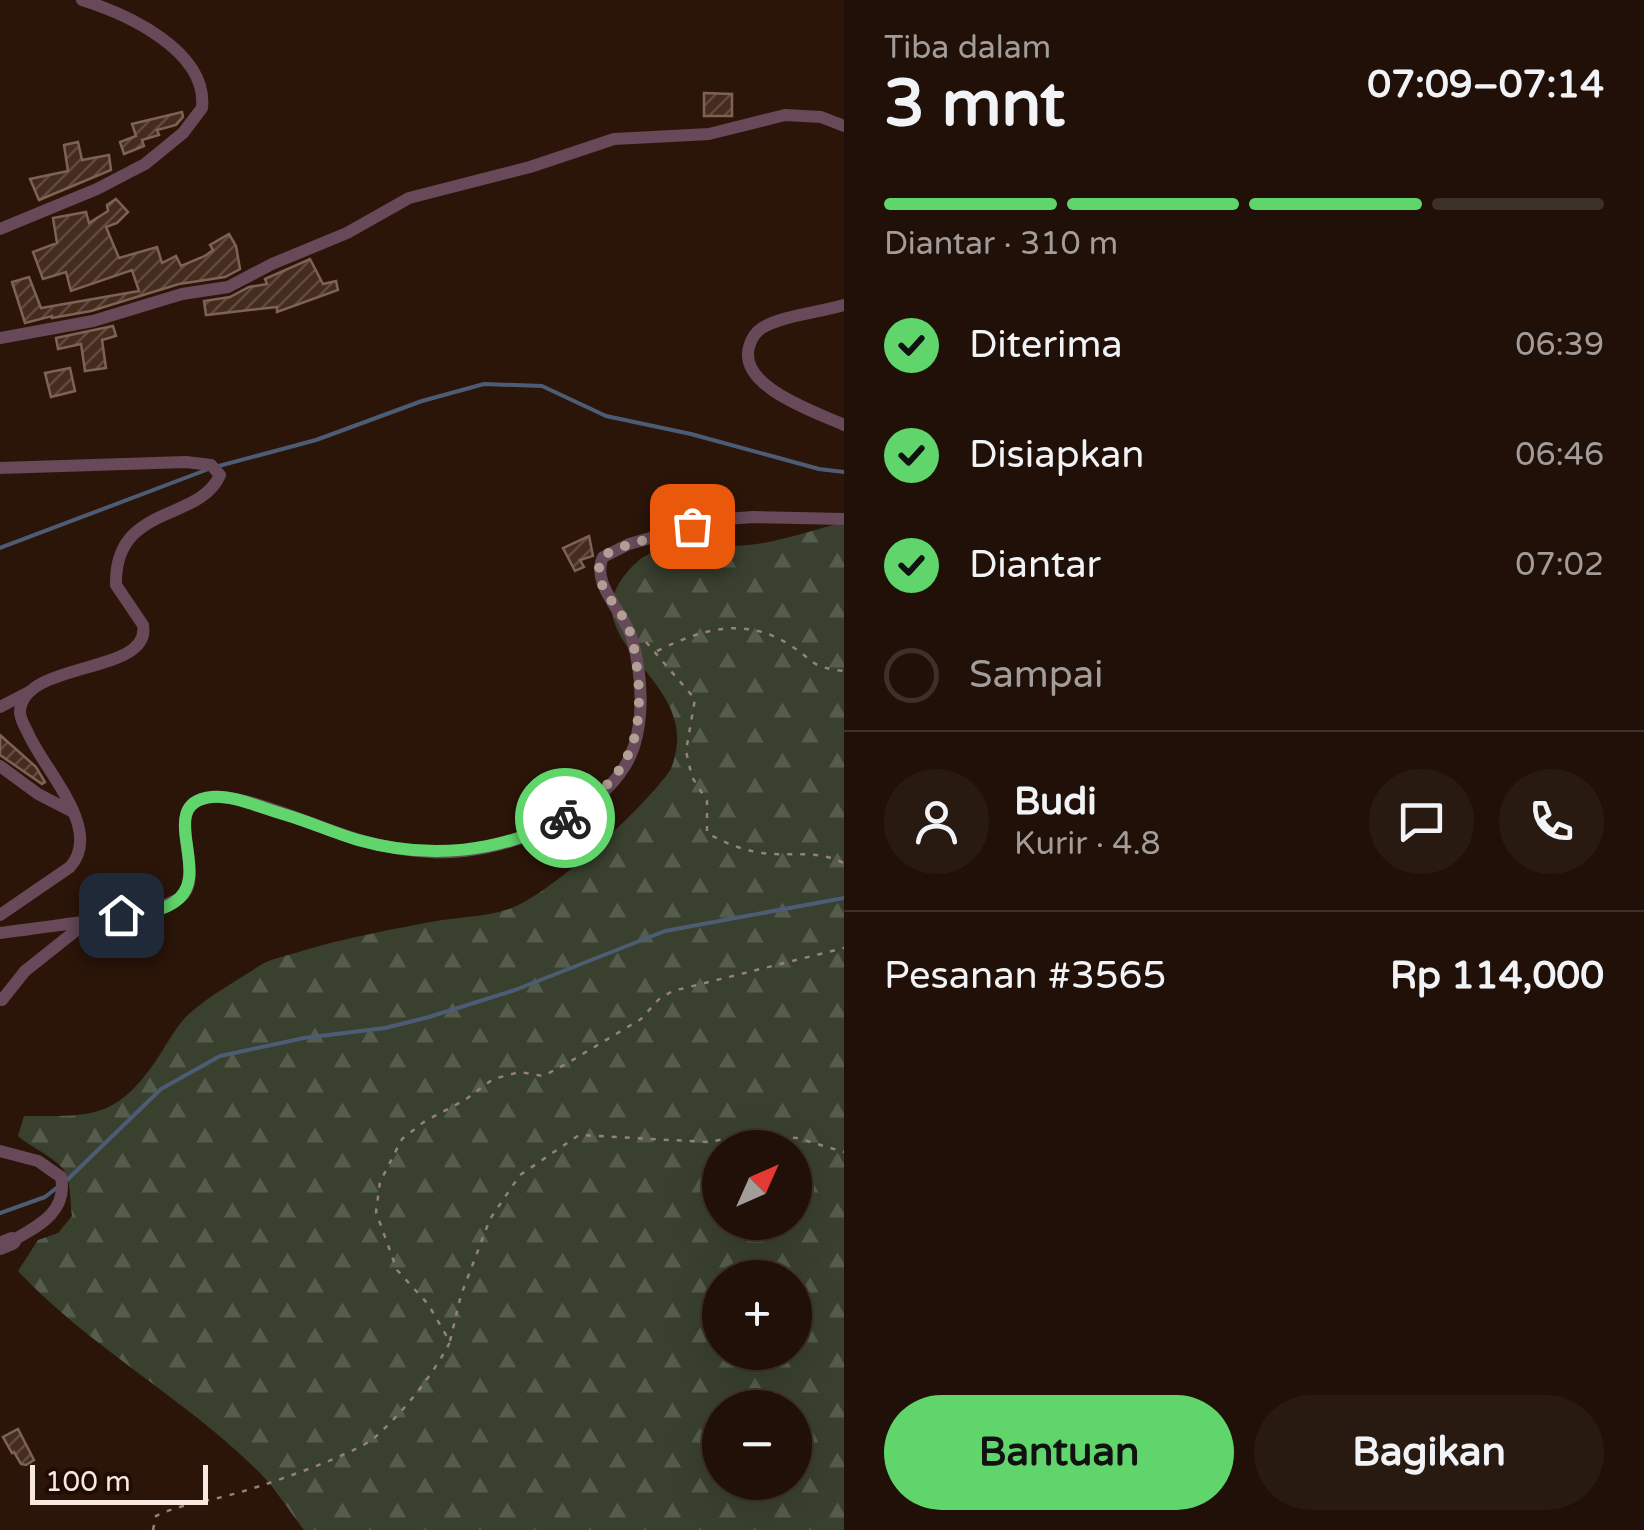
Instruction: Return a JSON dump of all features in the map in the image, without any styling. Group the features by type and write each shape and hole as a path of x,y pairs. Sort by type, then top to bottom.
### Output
{"street":[{"path":"0,229 97,189 144,164 199,117 199,79 167,43 128,17 82,0"},
{"path":"0,338 93,321 182,294 228,287 347,233 409,198 530,167 614,139 710,134 785,115 821,117 844,126"},
{"path":"844,305 762,328 751,340 747,356 751,368 766,386 844,424"},
{"path":"0,468 186,462 211,465 220,475 216,484 198,498 148,522 122,551 116,584 143,624 140,644 118,658 55,678 0,706"},
{"path":"0,932 166,907 182,896 191,876 184,834 186,814 198,800 210,797 264,809 363,841 438,853 489,846 547,828 584,806 615,779 625,766 637,732 639,688 633,640 598,571 607,553 714,520 844,519"},
{"path":"0,914 76,861 82,841 76,813 40,760 20,717 21,705 31,692"},
{"path":"0,766 38,794 76,813"},
{"path":"2,1000 37,961 90,920"},
{"path":"0,1151 38,1161 63,1184 54,1212 43,1223 6,1243"}],"path":[{"path":"655,652 691,634 728,626 759,630 790,646 817,668 844,671"},
{"path":"643,638 695,699 686,751 692,777 707,801 707,833 726,844 765,854 805,852 844,863"},
{"path":"450,1342 428,1304 397,1270 376,1212 380,1182 402,1139 494,1078 520,1072 543,1076 566,1064 641,1019 660,998 674,990 844,948"},
{"path":"153,1530 156,1516 182,1504 231,1495 340,1456 372,1440 435,1371 450,1342 461,1295 490,1219 520,1175 580,1135 706,1142 751,1134 797,1138 844,1152"}],"green space":[{"path":"844,522 844,1530 304,1530 268,1481 233,1448 76,1325 18,1271 38,1240 58,1233 72,1216 64,1170 18,1136 24,1116 83,1114 113,1105 141,1081 192,1011 269,961 371,934 509,909 548,887 639,807 669,772 674,758 674,717 618,631 612,609 618,586 638,561 663,550 749,545"}],"building":[{"path":"704,93 732,94 732,116 704,116"},
{"path":"182,112 183,117 176,125 157,130 159,135 142,140 144,146 124,154 120,142 136,136 132,124"},
{"path":"78,142 82,160 109,155 111,170 39,200 30,179 68,171 64,145"},
{"path":"116,199 128,212 106,227 119,258 157,247 162,263 176,256 181,266 205,256 213,250 210,245 229,234 236,246 240,269 225,277 179,284 91,311 25,323 12,282 29,277 41,308 139,291 132,270 71,291 66,272 43,279 33,252 57,243 53,218 86,212 89,223 108,211 107,205"},
{"path":"310,259 323,284 336,281 338,290 277,312 277,307 206,315 204,301 267,284 265,279"},
{"path":"113,326 116,336 102,340 106,368 85,371 81,344 58,349 56,338"},
{"path":"70,368 75,391 51,397 45,373"},
{"path":"589,536 593,556 580,560 584,567 575,571 563,548"},
{"path":"0,735 36,767 45,782 42,784 0,755"},
{"path":"18,1429 34,1460 26,1465 21,1464 3,1437"}],"waterway":[{"path":"215,467 316,440 422,401 484,384 542,386 606,416 844,472"},
{"path":"0,548 206,470"},
{"path":"67,1180 161,1089 220,1056 429,1017 515,990 665,931 844,898"},
{"path":"0,1213 45,1197 59,1186"}],"way so far":[{"path":"565,818 615,779 633,749 637,732 639,688 633,640 600,577 600,563 607,553 618,548 692,526"}],"route":[{"path":"121,915 166,907 186,891 191,876 184,834 186,814 198,800 210,797 249,804 363,841 438,853 489,846 547,828 565,818"}]}
